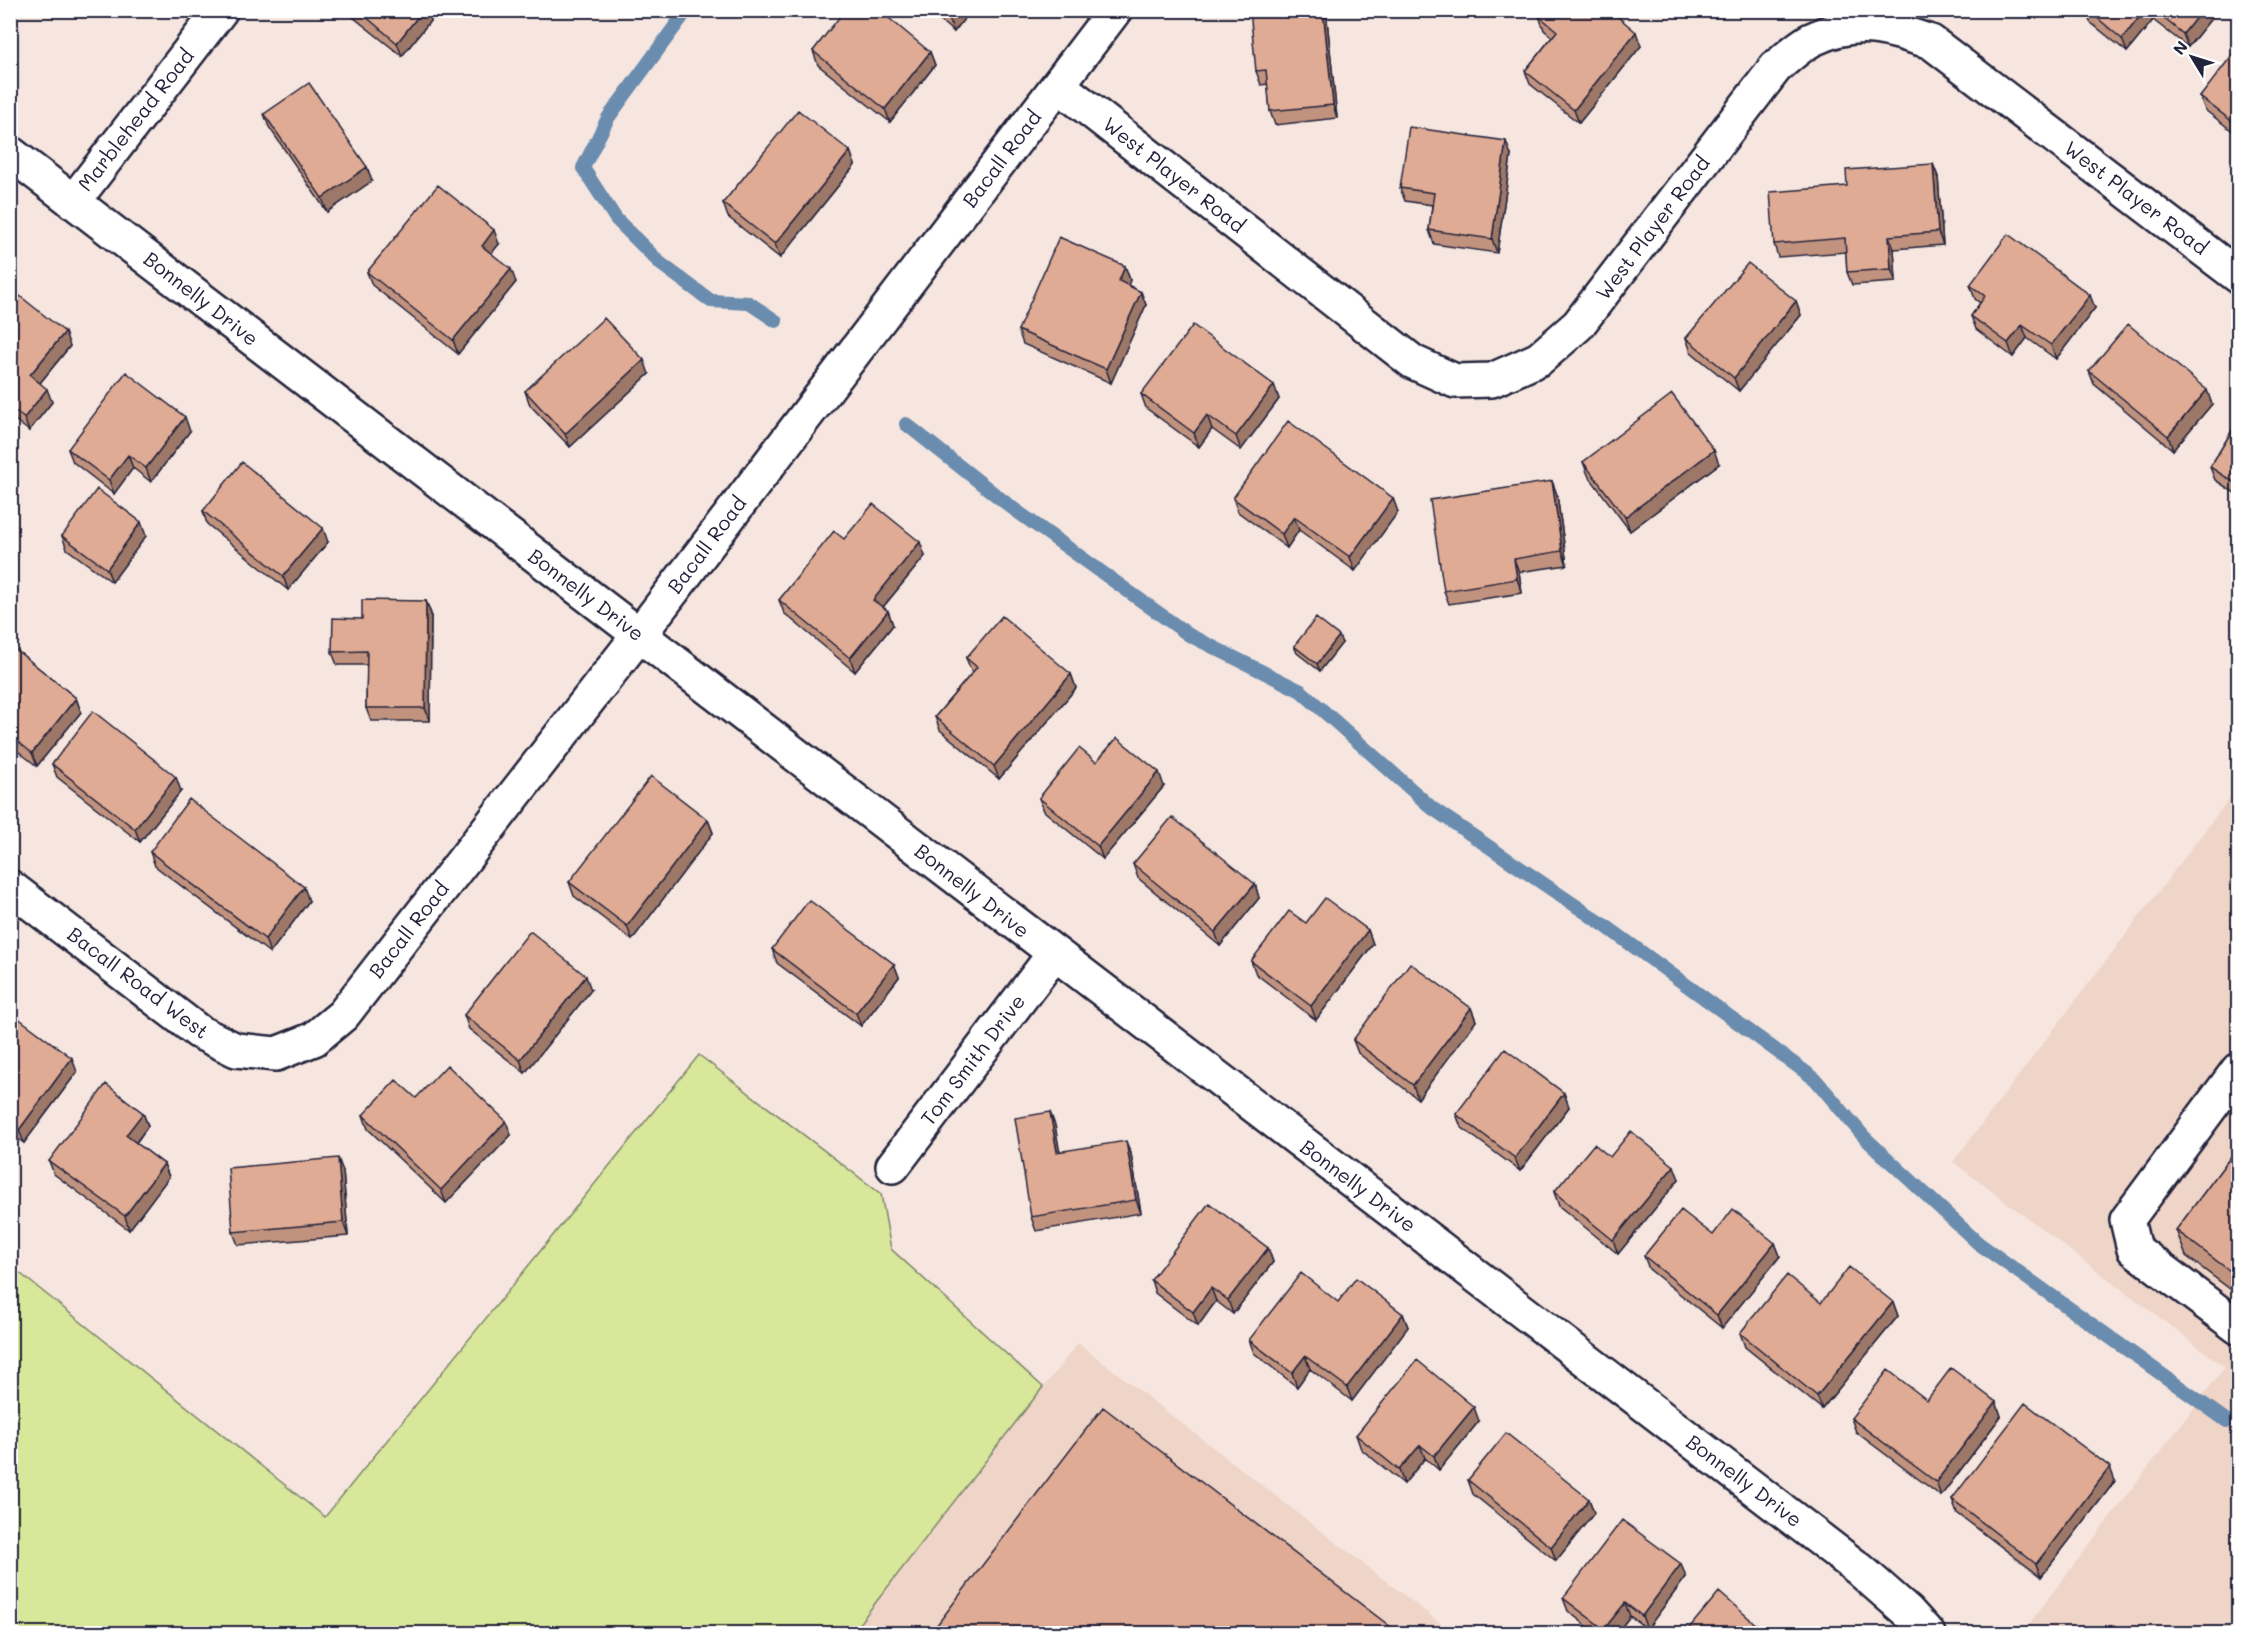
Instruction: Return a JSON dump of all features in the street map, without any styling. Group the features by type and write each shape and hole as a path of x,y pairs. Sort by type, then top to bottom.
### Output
{"street":[{"name":"Marblehead Road","path":"73,201 221,10"},
{"name":"Bacall Road","path":"276,1054 314,1040 343,1015 639,635 1115,10"},
{"name":"West Player Road","path":"1058,85 1413,362 1455,381 1492,380 1539,359 1578,325 1776,67 1811,39 1846,26 1883,27 1931,42 2238,276"},
{"name":"Bonnelly Drive","path":"10,153 1860,1569 1908,1612 1928,1634"},
{"name":"Bacall Road West","path":"10,887 199,1032 236,1050 276,1054"},
{"name":"Tom Smith Drive","path":"893,1166 1054,954"},
{"path":"2238,1070 2127,1220 2134,1249 2238,1327"}],"shaded area":[{"path":"2238,787 2238,1633 2022,1633 2225,1367 1953,1162"},
{"path":"1078,1343 1453,1633 852,1634"}],"green space":[{"path":"699,1055 881,1194 891,1249 1043,1387 852,1633 11,1633 11,1266 325,1517"}],"building":[{"path":"358,10 423,10 397,43"},
{"path":"845,10 879,10 930,52 885,109 813,51"},
{"path":"939,10 955,10 949,18"},
{"path":"1250,10 1323,10 1333,105 1270,111 1266,70 1256,71"},
{"path":"1544,10 1610,10 1636,32 1574,110 1525,71 1557,31 1539,16"},
{"path":"2088,10 2145,10 2122,39"},
{"path":"2154,10 2202,10 2183,34"},
{"path":"2236,50 2238,52 2238,134 2234,130 2237,125 2200,97"},
{"path":"309,83 367,167 322,198 264,114"},
{"path":"798,110 850,151 775,244 723,203"},
{"path":"1409,127 1506,141 1492,239 1429,230 1434,193 1400,188"},
{"path":"1933,164 1938,232 1889,236 1891,269 1847,272 1845,238 1774,244 1770,192 1847,186 1846,170"},
{"path":"438,185 494,230 482,246 511,269 453,340 367,272"},
{"path":"2008,234 2090,295 2051,345 2022,325 2008,343 1971,316 1985,296 1970,285"},
{"path":"1059,237 1125,266 1119,281 1141,292 1106,369 1018,330"},
{"path":"1748,263 1796,301 1734,378 1686,338"},
{"path":"10,288 65,332 30,375 47,389 24,418 10,407"},
{"path":"604,318 644,360 565,434 525,391"},
{"path":"2128,324 2207,390 2168,436 2089,371"},
{"path":"1193,325 1274,385 1236,436 1207,415 1194,433 1141,394"},
{"path":"126,372 185,417 146,468 128,455 109,480 68,449"},
{"path":"1672,394 1714,450 1625,517 1583,462"},
{"path":"1288,421 1393,498 1350,557 1294,517 1282,534 1233,498"},
{"path":"2238,421 2238,485 2210,467"},
{"path":"242,462 323,528 283,576 203,511"},
{"path":"1552,481 1562,551 1514,559 1517,579 1444,591 1430,500"},
{"path":"97,489 141,522 107,569 62,536"},
{"path":"873,504 920,542 873,600 888,611 850,658 779,600 834,531 844,539"},
{"path":"362,600 426,601 425,708 366,708 367,651 332,652 333,618 362,619"},
{"path":"1002,616 1071,674 994,766 935,717 977,667 966,658"},
{"path":"1316,618 1339,636 1317,664 1294,646"},
{"path":"10,645 76,698 32,753 10,735"},
{"path":"93,711 176,777 135,829 52,764"},
{"path":"1117,738 1159,772 1098,846 1039,798 1079,748 1096,762"},
{"path":"651,776 708,820 627,926 569,882"},
{"path":"189,799 304,887 265,939 150,852"},
{"path":"1172,817 1255,884 1215,932 1133,864"},
{"path":"1325,898 1368,930 1311,1006 1251,961 1289,911 1306,923"},
{"path":"809,900 894,964 856,1013 772,949"},
{"path":"530,931 586,976 520,1060 464,1015"},
{"path":"1410,963 1471,1008 1413,1085 1353,1040"},
{"path":"10,1012 72,1058 19,1130 10,1124"},
{"path":"1505,1049 1564,1093 1515,1158 1456,1114"},
{"path":"447,1065 506,1121 441,1190 363,1115 396,1080 416,1098"},
{"path":"106,1084 143,1113 126,1135 164,1164 125,1216 49,1161"},
{"path":"1050,1112 1057,1152 1126,1141 1136,1200 1031,1217 1015,1118"},
{"path":"1631,1131 1674,1166 1613,1240 1554,1192 1594,1144 1610,1157"},
{"path":"2238,1147 2238,1277 2176,1230"},
{"path":"338,1158 343,1222 233,1232 228,1168"},
{"path":"1209,1203 1268,1248 1228,1300 1211,1288 1193,1312 1151,1280"},
{"path":"1733,1209 1775,1243 1717,1315 1644,1256 1681,1210 1713,1235"},
{"path":"1849,1267 1893,1302 1817,1396 1740,1333 1787,1275 1821,1303"},
{"path":"1301,1273 1338,1302 1356,1278 1403,1314 1347,1387 1305,1356 1292,1373 1249,1340"},
{"path":"1417,1360 1474,1407 1434,1456 1420,1445 1399,1470 1356,1435"},
{"path":"1951,1368 1996,1402 1936,1482 1851,1418 1888,1370 1927,1400"},
{"path":"2025,1403 2110,1467 2036,1564 1952,1499"},
{"path":"1103,1407 1400,1634 930,1634"},
{"path":"1506,1433 1589,1499 1551,1547 1468,1480"},
{"path":"1622,1520 1681,1564 1642,1616 1625,1603 1604,1629 1563,1598"},
{"path":"1719,1592 1767,1634 1684,1634"}],"waterway":[{"path":"687,10 608,118 583,168 616,219 661,264 711,301 749,303 776,321"},
{"path":"906,424 1011,507 1189,635 1301,691 1432,808 1607,927 1815,1079 1865,1138 1978,1243 2227,1421"}]}
